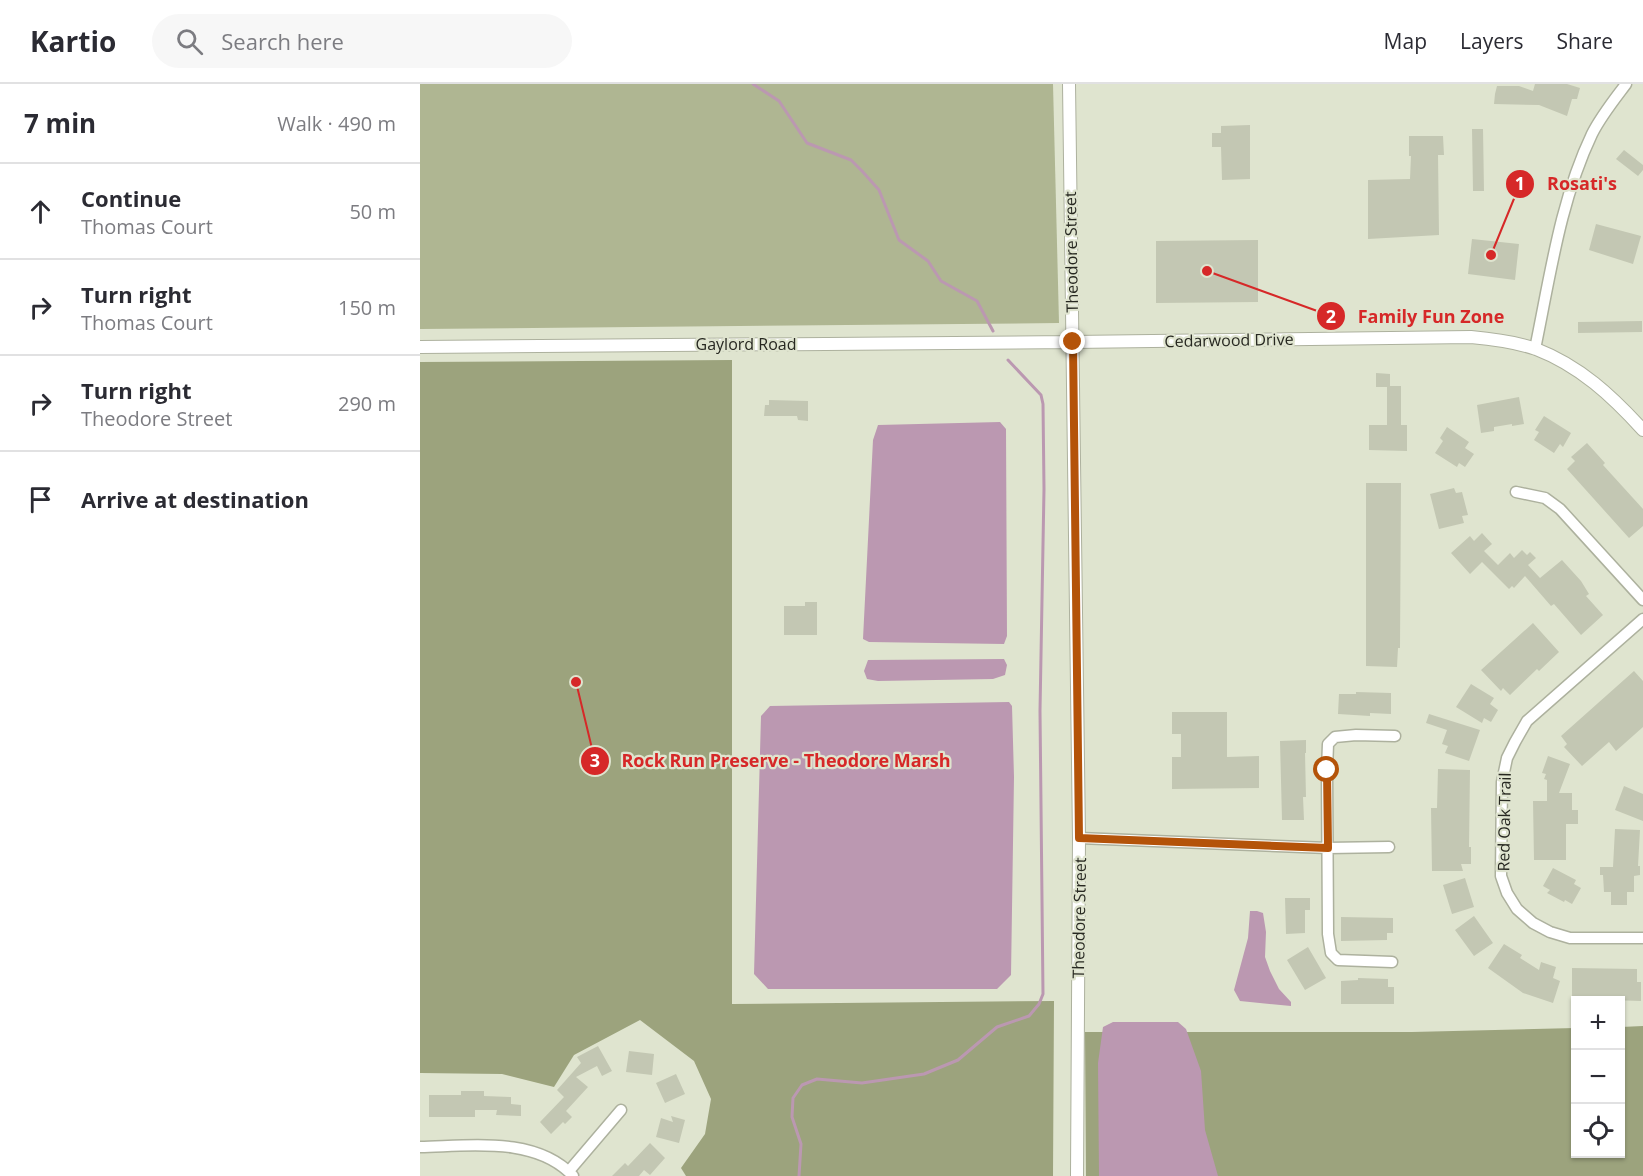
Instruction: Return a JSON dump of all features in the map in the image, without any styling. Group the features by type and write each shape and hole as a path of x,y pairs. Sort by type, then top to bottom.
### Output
{"street":[{"name":"Theodore Street","path":"1069,84 1079,838 1077,1176"},
{"path":"1535,349 1565,205 1593,133 1610,104 1626,84"},
{"name":"Cedarwood Drive","path":"1073,342 1471,337 1497,339 1535,349 1580,371 1619,403 1643,430"},
{"name":"Gaylord Road","path":"420,347 1073,342"},
{"path":"1516,492 1545,498 1560,509 1643,600"},
{"name":"Red Oak Trail","path":"1643,619 1527,721 1507,758 1502,782 1501,864 1501,876 1517,909 1533,923 1550,932 1570,938 1643,938"},
{"path":"1392,962 1338,960 1331,952 1328,934 1327,770 1328,744 1335,737 1395,736"},
{"path":"1079,838 1328,848 1389,847"},
{"path":"420,1147 503,1146 527,1149 550,1158 571,1174 621,1110"}],"green space":[{"path":"420,84 1053,84 1059,323 420,329"},
{"path":"732,360 732,1004 1054,1001 1053,1176 686,1176 681,1168 705,1134 711,1099 694,1061 640,1020 574,1055 554,1087 502,1074 420,1073 420,362"},
{"path":"1643,1026 1643,1176 1086,1176 1085,1032 1412,1032 1571,1028 1571,1158 1625,1158 1625,1027"}],"shaded area":[{"path":"1000,422 1006,429 1007,636 1004,644 869,642 863,639 873,440 878,425"},
{"path":"1004,659 1007,665 1005,675 993,679 878,681 867,679 864,671 868,660"},
{"path":"1009,702 1012,706 1014,777 1011,975 997,989 768,989 754,974 761,716 770,706"},
{"path":"1250,911 1263,913 1266,932 1265,957 1279,989 1291,1002 1291,1006 1240,1001 1234,990 1248,938"},
{"path":"1113,1022 1178,1022 1186,1029 1201,1071 1205,1130 1218,1176 1099,1176 1098,1063 1103,1027"}],"building":[{"path":"1535,84 1567,84 1580,88 1577,99 1572,99 1567,116 1539,105 1494,104 1497,86 1519,86 1533,91"},
{"path":"1250,125 1250,179 1222,180 1221,147 1212,147 1212,133 1221,133 1221,126"},
{"path":"1472,129 1483,129 1484,191 1473,191"},
{"path":"1409,136 1443,136 1444,155 1438,155 1439,235 1368,239 1368,180 1410,179"},
{"path":"1624,150 1643,165 1643,170 1638,176 1616,159"},
{"path":"1596,224 1641,236 1633,264 1589,250"},
{"path":"1472,239 1519,244 1515,280 1468,274"},
{"path":"1258,240 1258,302 1156,303 1156,241"},
{"path":"1642,321 1642,332 1578,333 1578,322"},
{"path":"1376,373 1390,374 1390,386 1401,386 1401,425 1407,425 1407,451 1369,450 1369,425 1387,425 1387,387 1376,387"},
{"path":"1519,397 1524,424 1494,427 1494,431 1481,433 1477,405"},
{"path":"769,400 808,401 808,421 798,420 797,416 764,416 765,405 769,405"},
{"path":"1544,416 1571,433 1563,447 1560,444 1554,453 1534,440 1539,432 1535,430"},
{"path":"1447,427 1469,442 1465,448 1474,454 1465,467 1459,463 1457,467 1435,453 1443,441 1440,438"},
{"path":"1587,443 1605,463 1603,465 1643,509 1643,526 1629,538 1567,469 1575,461 1571,457"},
{"path":"1366,483 1401,483 1400,648 1398,648 1397,667 1366,666"},
{"path":"1454,488 1456,493 1462,492 1468,515 1462,516 1464,523 1439,529 1430,494"},
{"path":"1482,533 1492,544 1484,551 1498,565 1510,553 1514,558 1522,550 1527,555 1530,552 1536,558 1528,565 1540,578 1562,560 1581,581 1589,594 1586,596 1603,615 1581,635 1525,576 1514,588 1512,586 1509,589 1482,562 1470,574 1451,553 1470,536 1474,541"},
{"path":"805,602 817,602 817,635 784,635 784,606 805,606"},
{"path":"1533,623 1559,652 1510,695 1503,688 1501,691 1481,670"},
{"path":"1634,671 1643,681 1643,727 1616,751 1609,742 1582,766 1564,747 1567,744 1561,736"},
{"path":"1471,684 1494,698 1490,704 1498,710 1491,722 1484,718 1482,723 1456,707"},
{"path":"1356,692 1391,693 1391,714 1370,713 1370,716 1338,714 1339,694 1356,694"},
{"path":"1172,712 1227,712 1227,757 1259,756 1259,788 1172,789 1172,757 1181,757 1181,734 1172,734"},
{"path":"1429,714 1480,730 1469,761 1445,753 1448,746 1442,744 1447,730 1426,723"},
{"path":"1306,740 1304,820 1282,820 1280,741"},
{"path":"1548,756 1570,764 1559,793 1572,793 1572,810 1578,810 1578,824 1566,824 1566,860 1534,860 1533,801 1547,801 1547,780 1544,779 1546,774 1542,773"},
{"path":"1438,769 1470,770 1469,847 1471,847 1471,864 1461,864 1463,871 1432,871 1431,808 1437,808"},
{"path":"1624,786 1643,794 1643,821 1615,810"},
{"path":"1615,829 1640,830 1638,866 1640,866 1640,875 1634,876 1634,892 1627,892 1627,905 1611,905 1611,892 1604,892 1603,875 1600,875 1600,867 1613,867"},
{"path":"1553,868 1576,880 1574,884 1581,888 1572,904 1547,893 1550,890 1543,886"},
{"path":"1465,878 1474,907 1452,914 1443,885"},
{"path":"1285,898 1310,898 1310,910 1305,910 1305,933 1286,934"},
{"path":"1474,916 1493,943 1474,956 1455,930"},
{"path":"1341,917 1393,918 1393,933 1387,933 1387,940 1341,941"},
{"path":"1504,944 1522,955 1520,958 1539,970 1541,962 1556,967 1553,978 1560,981 1553,1003 1523,993 1488,968"},
{"path":"1308,947 1326,978 1305,990 1287,960"},
{"path":"1572,968 1637,969 1637,982 1641,982 1641,1001 1625,1000 1625,996 1572,996"},
{"path":"1358,978 1388,979 1388,987 1394,987 1394,1004 1341,1004 1341,981 1358,980"},
{"path":"598,1046 612,1071 602,1076 597,1066 576,1077 588,1087 566,1111 572,1117 551,1134 540,1122 564,1097 557,1090 581,1063 577,1057"},
{"path":"629,1051 654,1054 652,1075 626,1072"},
{"path":"676,1074 685,1094 665,1103 656,1083"},
{"path":"461,1091 484,1091 484,1096 511,1097 511,1104 521,1105 521,1116 496,1115 497,1110 475,1110 475,1117 429,1117 429,1095 461,1095"},
{"path":"671,1116 685,1120 679,1143 656,1137 661,1118 673,1122"},
{"path":"650,1143 665,1158 650,1175 644,1170 639,1176 612,1176 625,1163 628,1166"}],"waterway":[{"path":"753,84 779,101 807,143 851,160 862,171 879,190 899,240 928,261 941,281 977,301 993,331"},
{"path":"799,1176 801,1144 792,1117 793,1098 802,1085 817,1079 862,1083 924,1074 958,1060 997,1027 1029,1016 1039,1004 1043,994 1040,711 1044,489 1043,404 1041,395 1008,360"}],"place":[{"name":"Rosati's","path":"1491,255"},
{"name":"Family Fun Zone","path":"1207,271"},
{"name":"Rock Run Preserve - Theodore Marsh","path":"576,682"}],"route":[{"path":"1073,342 1079,838 1328,848 1327,770"}]}
